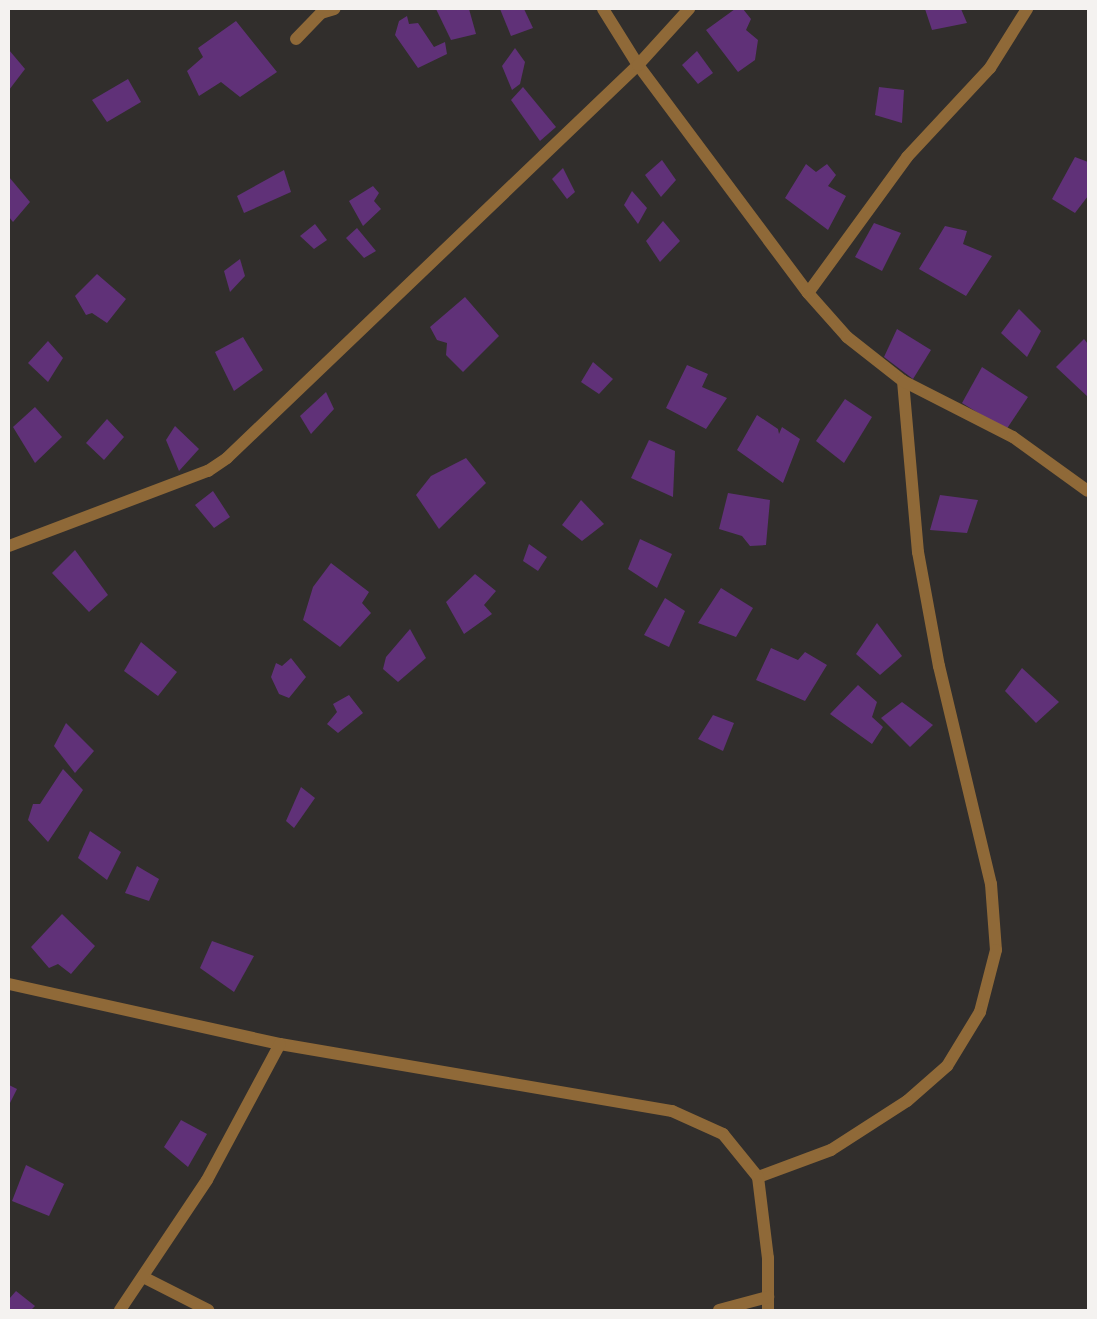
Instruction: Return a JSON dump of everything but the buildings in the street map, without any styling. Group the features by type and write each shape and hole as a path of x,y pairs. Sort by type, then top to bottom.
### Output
{"street":[{"path":"296,39 321,13 334,9"},
{"path":"603,9 638,65 808,293 847,336 903,381 1013,437 1088,491"},
{"path":"9,546 208,471 228,458 638,65 689,9"},
{"path":"808,293 908,157 990,68 1027,9"},
{"path":"758,1177 831,1150 907,1101 947,1066 980,1012 996,950 990,884 939,666 918,552 903,381"},
{"path":"9,984 280,1044 672,1111 723,1134 758,1177 768,1310"},
{"path":"120,1310 144,1278 207,1180 280,1044"},
{"path":"144,1278 208,1310"},
{"path":"718,1310 768,1297"}]}
